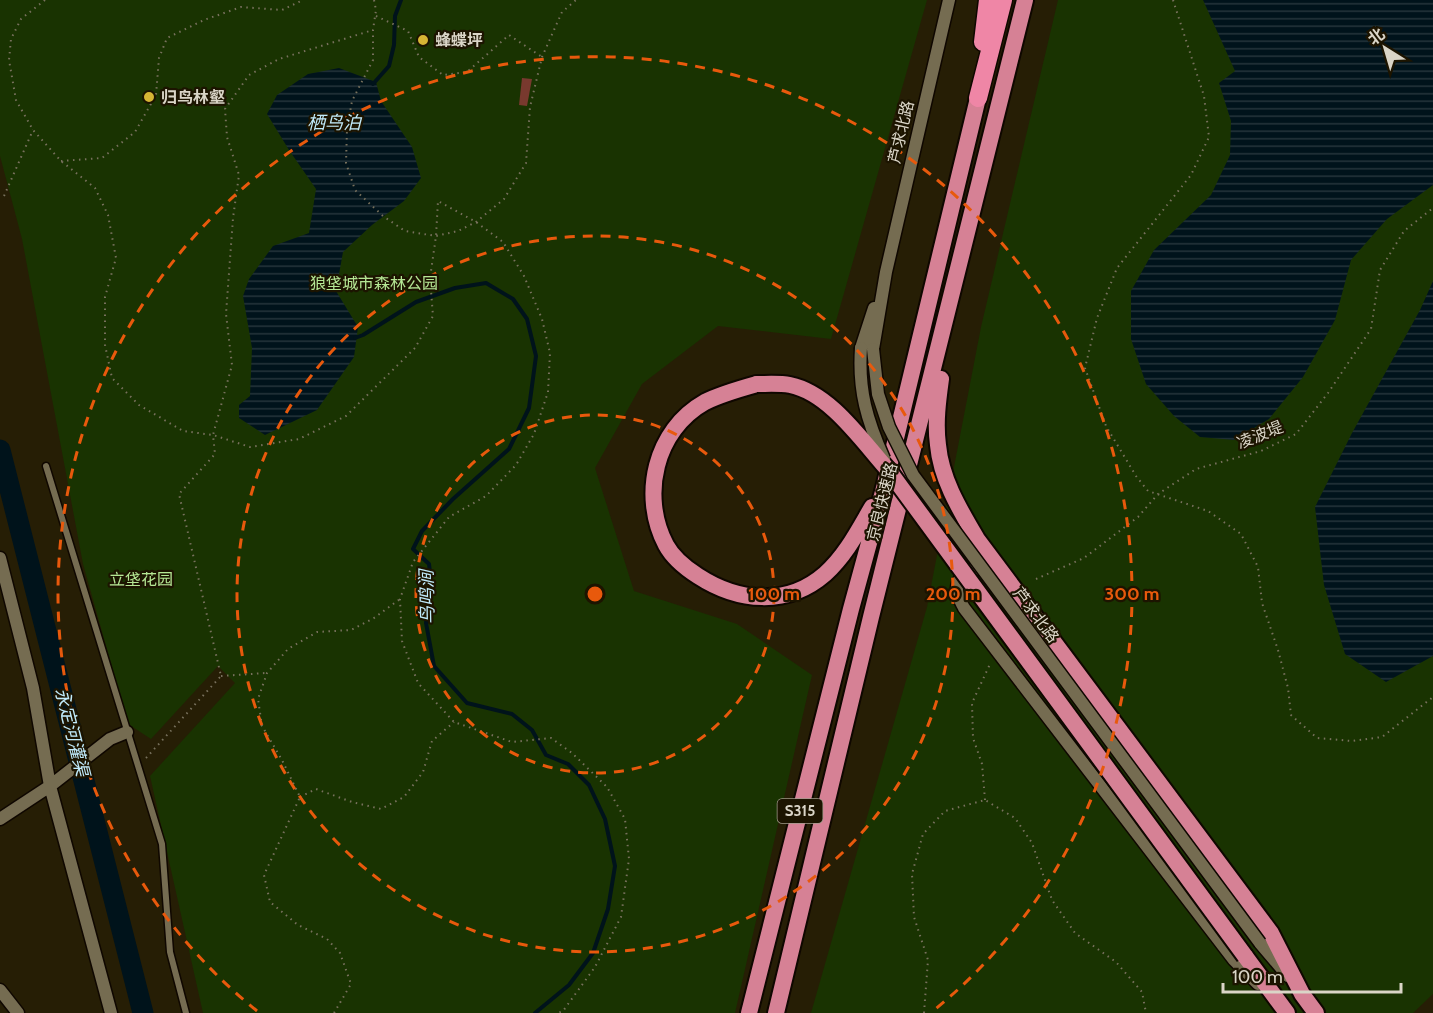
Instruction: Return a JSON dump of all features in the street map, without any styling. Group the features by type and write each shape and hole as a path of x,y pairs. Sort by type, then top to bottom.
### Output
{"highway":[{"path":"978,98 988,0"},
{"path":"978,98 1003,0"},
{"name":"京良快速路","path":"776,1013 871,617 945,328 1025,0"},
{"name":"京良快速路","path":"749,1013 851,609 884,488 978,98"},
{"path":"945,328 937,415 938,446 945,475 956,504 976,539 1272,933 1302,994 1316,1013"},
{"path":"884,488 844,554 824,575 801,589 775,597 754,598 733,594 710,584 687,569 667,547 655,519 652,487 659,456 671,432 689,414 714,398 757,384 790,386 816,395 838,414 889,471 1285,1010"}],"street":[{"name":"芦求北路","path":"889,471 868,422 859,371 886,272 949,0"},
{"name":"芦求北路","path":"867,348 885,416 913,476 1260,943 1302,994"},
{"path":"0,558 33,688 50,786 111,1013"},
{"path":"1009,582 996,572 984,567 972,569 961,577 957,586 958,596 971,617 1233,960 1285,1010"},
{"path":"0,819 50,786 110,739 127,732"},
{"path":"0,990 18,1013"}],"lane":[{"path":"46,466 162,844 170,952 186,1013"}],"path":[{"path":"45,0 21,20 10,39 9,60 16,100 33,130 61,161 95,188 108,215 116,258 105,297 105,345 112,378 140,405 183,431 213,435 249,447 298,439 346,416 415,348 433,316 430,278 438,201 476,222 503,242 524,276 542,319 550,353 548,392 534,434 516,465 486,496 449,517 414,561 400,599 402,641 418,683 454,722 512,742 551,738 572,753 607,786 625,819 629,859 621,917 595,967 563,1012 558,1013"},
{"path":"61,161 102,158 135,132 156,95 159,58 167,38 204,20 241,6 282,10 303,0"},
{"path":"374,0 373,60 352,100 347,129 346,163 355,190 383,216 405,231 436,236 458,231 476,222 504,199 526,163 530,107 542,57 562,12 576,0"},
{"path":"1173,0 1204,96 1209,137 1191,175 1117,268 1096,318 1085,368 1106,426 1136,476 1148,491 1208,511 1241,534 1258,567 1262,603 1288,688 1291,716 1317,738 1352,741 1382,737 1433,696"},
{"path":"375,16 408,31 419,57 443,75 467,72 509,35 542,57"},
{"path":"221,676 179,494 215,454 213,435 232,365 226,314 233,218 239,175 227,138 225,109 249,75 269,64 373,30"},
{"path":"4,196 33,130"},
{"name":"凌波堤","path":"1036,579 1084,558 1138,518 1158,494 1196,470 1261,452 1296,434 1328,393 1371,329 1380,270 1404,231 1433,208"},
{"path":"300,797 262,726 258,699 267,673 288,649 317,632 351,630 374,618 400,599"},
{"path":"985,800 982,764 973,738 972,703 990,664"},
{"path":"138,766 221,676 267,673"},
{"path":"334,1013 351,984 340,953 327,939 298,925 270,902 264,874 300,797 316,789 352,802 381,809 404,797 423,772 432,741 454,722"},
{"path":"924,1013 928,960 914,917 912,874 917,854 923,834 945,811 985,800 1015,818 1032,843 1052,900 1075,933 1116,962 1142,992 1146,1013"}],"green space":[{"name":"狼垡城市森林公园","path":"0,0 927,0 831,339 718,326 642,384 595,468 634,591 737,624 812,675 735,1013 203,1013 150,776 235,683 218,666 151,739 128,724 83,564 22,239 0,156"},
{"path":"1058,0 1433,0 1433,994 1413,1013 811,1013 927,607 981,327"}],"water":[{"path":"1203,0 1433,0 1433,185 1387,219 1351,260 1335,320 1303,377 1269,419 1234,440 1200,437 1174,416 1146,384 1131,339 1131,291 1154,250 1211,195 1230,155 1231,121 1219,83 1235,71"},
{"name":"栖鸟泊","path":"339,68 376,82 381,101 412,147 421,178 404,201 372,225 343,252 336,291 358,327 354,357 317,410 265,435 239,418 239,405 250,396 252,348 243,296 249,279 273,246 309,233 316,189 267,114 277,95 308,74"},
{"path":"1433,281 1433,656 1386,682 1345,654 1324,585 1315,507 1352,433 1420,310"}],"building":[{"path":"522,78 532,79 527,106 519,105"}],"waterway":[{"path":"373,84 389,66 394,45 395,16 401,0"},
{"name":"鸟鸣涧","path":"355,338 416,302 455,288 486,283 513,299 527,319 536,356 529,408 509,449 453,499 422,531 413,549 429,564 431,581 426,623 434,666 467,703 512,714 532,730 546,755 568,764 589,785 605,819 615,866 608,909 593,953 569,985 535,1013"},
{"name":"永定河灌渠","path":"0,450 143,1013"}],"place":[{"name":"蜂蝶坪","path":"423,40"},
{"name":"归鸟林壑","path":"149,97"}],"park label":[{"name":"立垡花园","path":"141,579"}]}
